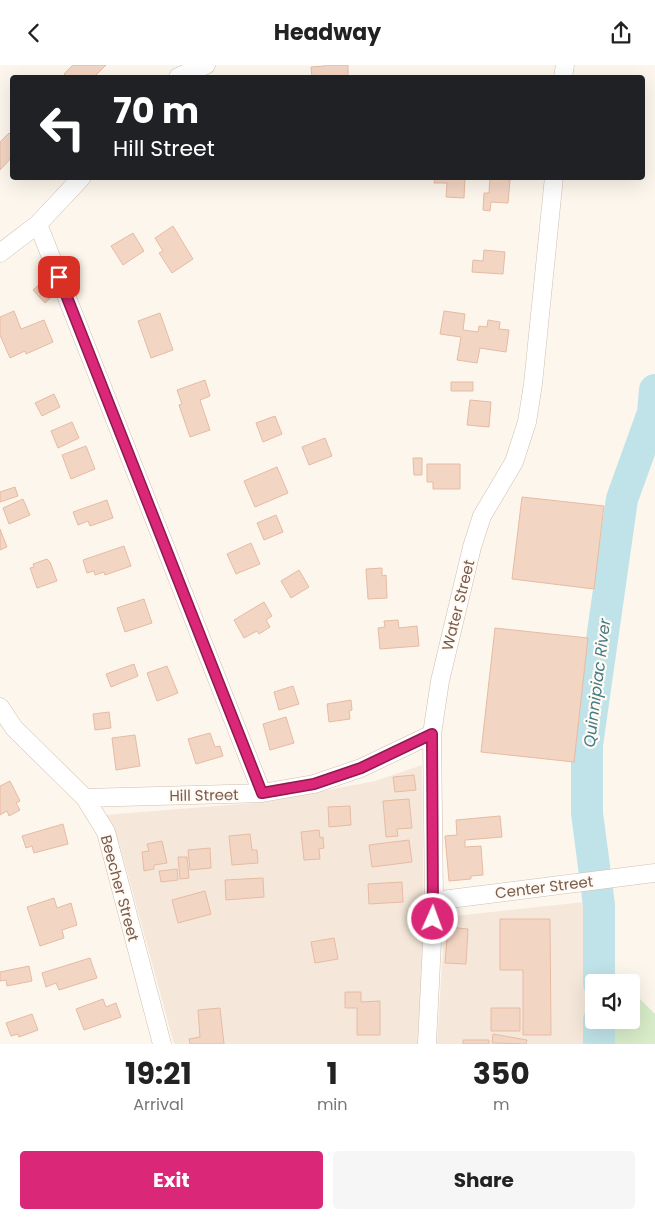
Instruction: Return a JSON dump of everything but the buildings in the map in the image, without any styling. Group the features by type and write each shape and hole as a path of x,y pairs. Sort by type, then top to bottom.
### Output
{"street":[{"path":"183,75 206,65"},
{"path":"0,253 38,224 79,180"},
{"name":"Water Street","path":"428,1044 434,901 432,734 440,681 472,547 482,517 514,462 527,422 533,384 554,180"},
{"path":"38,224 262,793"},
{"name":"Beecher Street","path":"0,707 14,728 84,798 106,832 162,1044"},
{"name":"Hill Street","path":"84,798 262,793 314,784 361,768 432,734"},
{"name":"Center Street","path":"434,901 655,873"}],"shaded area":[{"path":"422,765 424,939 422,1044 174,1044 119,842 105,815 266,802 375,781"},
{"path":"584,902 587,974 585,974 585,1029 589,1029 590,1044 437,1044 445,917"}],"green space":[{"path":"611,897 610,974 587,974 584,902"},
{"path":"640,999 655,1014 655,1044 590,1044 589,1029 640,1029"}],"waterway":[{"name":"Quinnipiac River","path":"599,974 599,905 587,813 587,745 622,499 653,413 655,390"},
{"name":"Quinnipiac River","path":"599,1029 599,1044"}],"route":[{"path":"59,277 262,793 314,784 361,768 432,734 433,919"}]}
